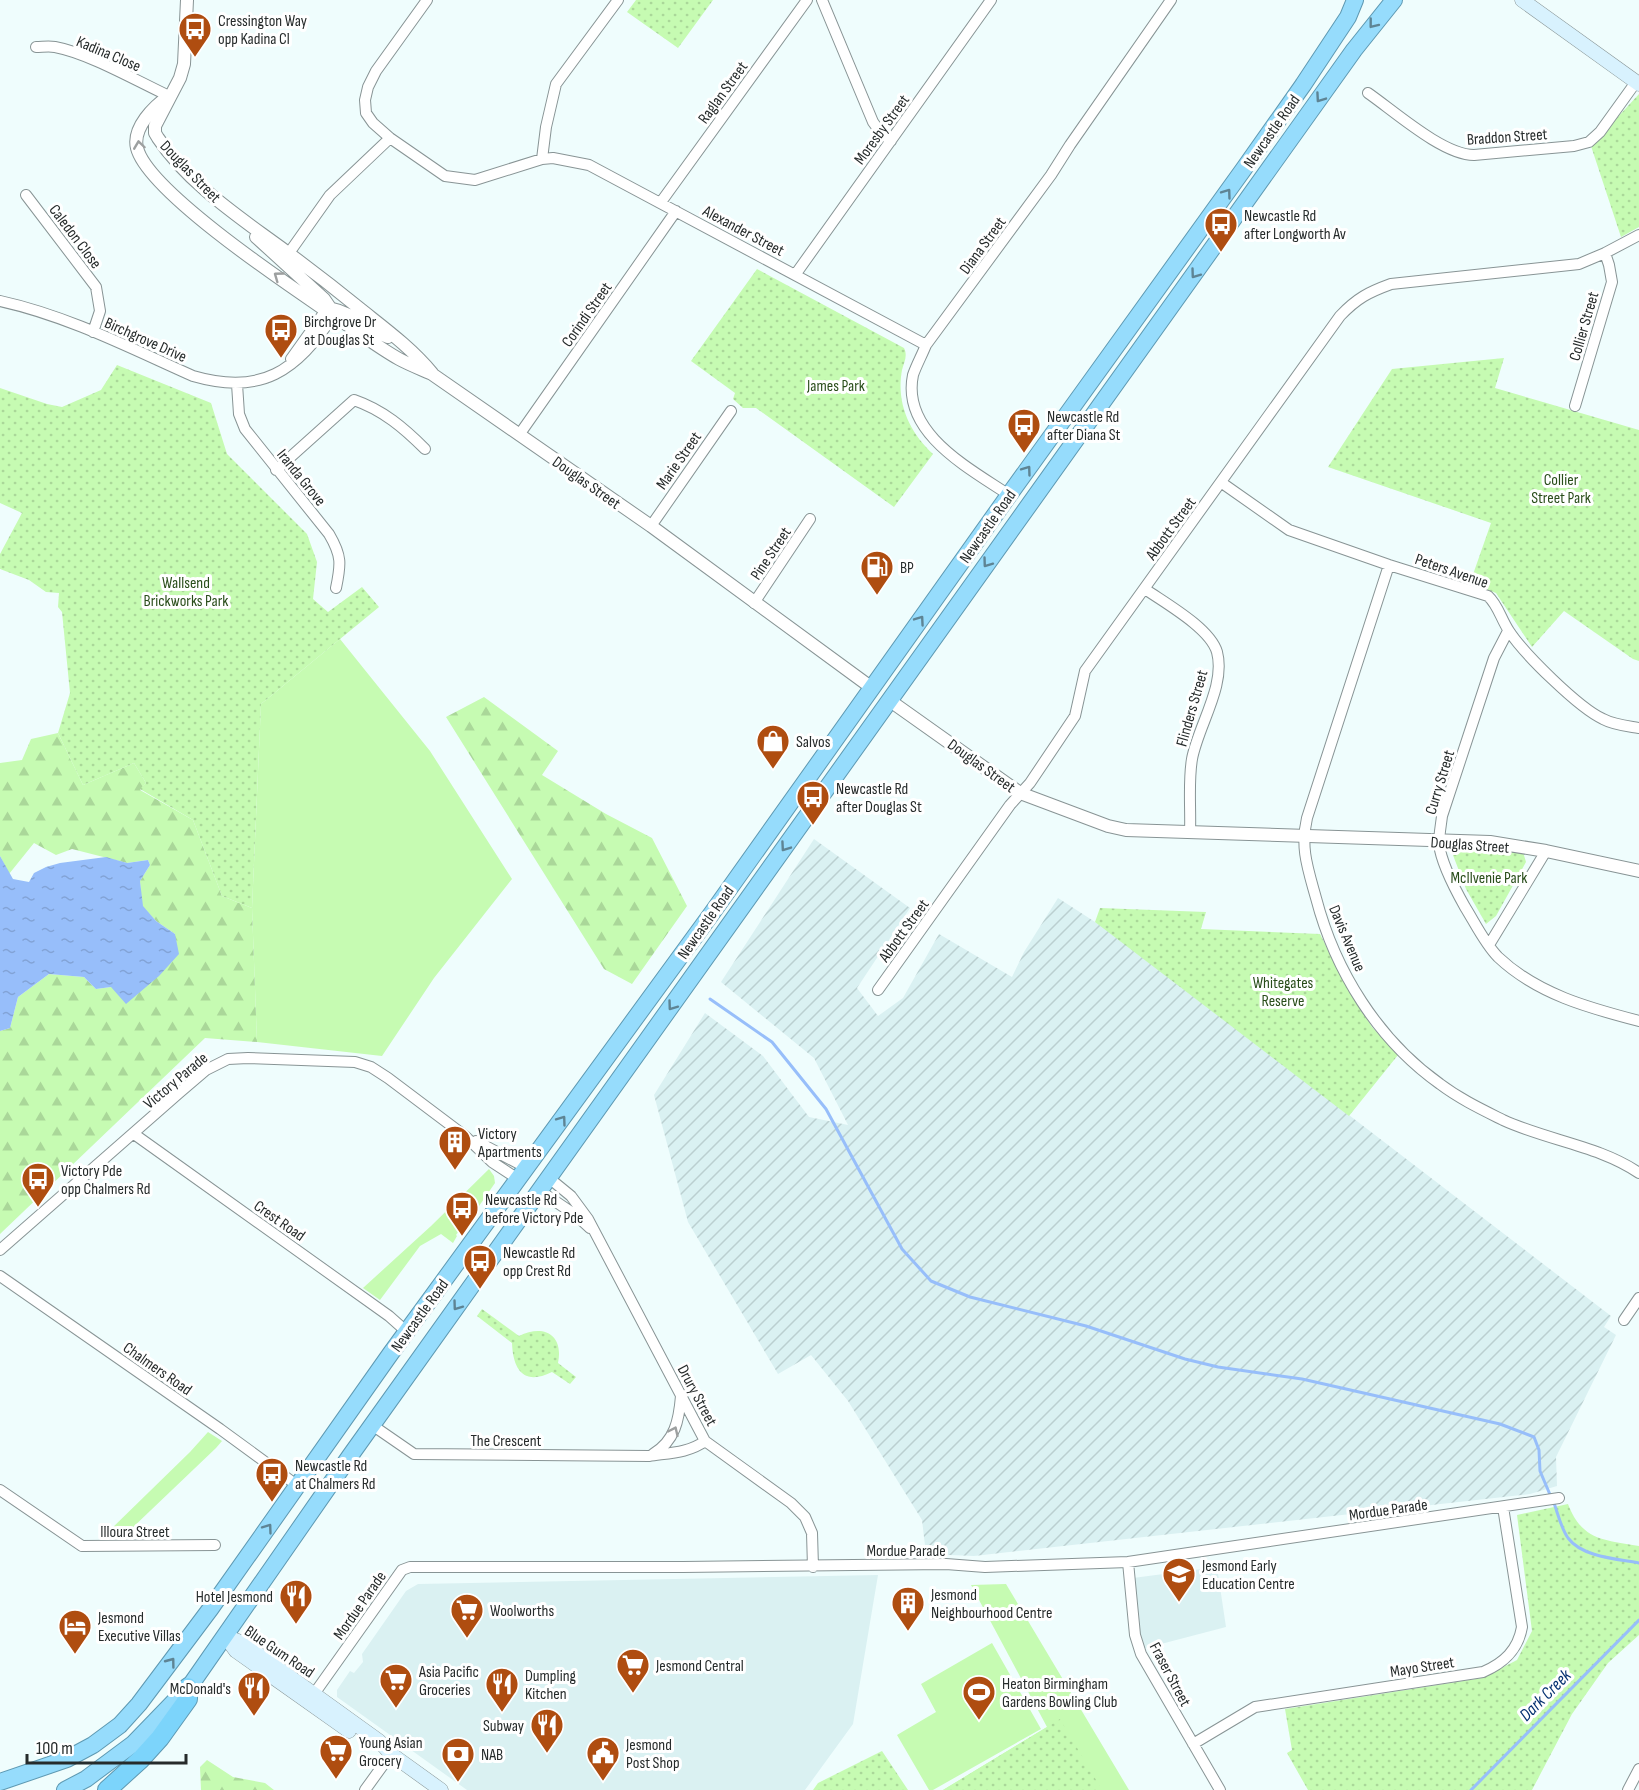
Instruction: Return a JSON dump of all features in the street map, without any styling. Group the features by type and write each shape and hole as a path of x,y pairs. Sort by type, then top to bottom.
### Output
{"highway":[{"name":"Newcastle Road","path":"0,1782 67,1759 93,1745 120,1725 140,1704 407,1332 712,914 1243,170 1314,68 1348,16 1355,0"},
{"path":"1243,170 1275,135 1308,91 1355,24 1367,0"},
{"name":"Newcastle Road","path":"65,1790 86,1779 133,1744 188,1688 372,1425 889,700 1354,50 1394,0"},
{"name":"Douglas Street","path":"872,688 889,700"},
{"path":"523,1173 544,1184"},
{"path":"202,1620 225,1636"},
{"path":"107,1790 141,1759 160,1737 188,1700 188,1688"}],"main road":[{"path":"1522,0 1638,80"},
{"path":"1536,0 1638,80"},
{"name":"Blue Gum Road","path":"225,1636 243,1643 380,1741 391,1754 441,1790"},
{"name":"Blue Gum Road","path":"225,1636 236,1651 375,1749 391,1754"}],"street":[{"path":"169,96 180,78 184,64 187,0"},
{"path":"427,0 376,71 368,87 365,100 366,113 373,123 390,138 445,176 475,180 542,159 546,127 556,84 618,0"},
{"name":"Raglan Street","path":"661,202 807,0"},
{"path":"822,0 873,122 891,141"},
{"name":"Moresby Street","path":"795,275 991,0"},
{"name":"Diana Street","path":"1009,495 936,442 924,428 913,404 914,375 926,345 1051,175 1171,0"},
{"name":"Kadina Close","path":"36,47 53,46 73,53 169,96"},
{"name":"Braddon Street","path":"1368,93 1439,144 1462,155 1474,155 1574,146 1589,142 1600,132 1638,80"},
{"name":"Douglas Street","path":"169,96 155,126 155,133 184,169 225,206 401,341 432,374"},
{"name":"Douglas Street","path":"169,96 153,109 138,132 137,147 147,167 209,226 397,358 432,374 651,526 872,688"},
{"path":"290,254 330,195 390,138"},
{"name":"Alexander Street","path":"542,159 553,158 589,165 926,345"},
{"name":"Caledon Close","path":"27,195 96,287 99,311 93,332"},
{"path":"225,206 267,248 319,294 331,312 347,314 379,333 401,341"},
{"name":"Corindi Street","path":"519,435 676,211"},
{"name":"Abbott Street","path":"878,990 1020,793 1030,783 1075,716 1085,671 1340,316 1353,303 1367,293 1392,285 1579,264 1639,235"},
{"name":"Collier Street","path":"1575,406 1612,282 1610,265 1605,253"},
{"name":"Birchgrove Drive","path":"0,301 42,311 193,376 212,382 237,384 255,381 280,370 331,312"},
{"name":"Iranda Grove","path":"237,384 239,414 245,429 329,534 338,549 340,567 336,588"},
{"path":"276,470 354,400 371,406 402,426 425,449"},
{"name":"Marie Street","path":"651,526 731,411"},
{"name":"Peters Avenue","path":"1222,483 1289,530 1488,596 1494,601 1508,631 1562,688 1594,715 1606,721 1639,728"},
{"name":"Pine Street","path":"754,603 810,519"},
{"name":"Davis Avenue","path":"1389,565 1303,837 1322,921 1341,965 1360,1000 1382,1030 1411,1061 1465,1101 1506,1122 1612,1158 1639,1173"},
{"name":"Flinders Street","path":"1145,589 1205,633 1217,651 1219,671 1211,703 1192,758 1190,833"},
{"name":"Curry Street","path":"1508,631 1494,658 1442,816 1440,851 1457,893 1498,956 1528,979 1558,996 1584,1006 1639,1021"},
{"name":"Douglas Street","path":"889,700 1020,793 1108,826 1126,830 1190,833 1490,842 1639,870"},
{"path":"1489,945 1546,851"},
{"name":"Victory Parade","path":"0,1250 179,1093 217,1063 228,1059 363,1064 388,1078 465,1136 523,1173"},
{"name":"Crest Road","path":"134,1134 389,1316 407,1332"},
{"name":"Drury Street","path":"544,1184 598,1238 705,1441 791,1503 805,1517 812,1533 813,1567"},
{"name":"Chalmers Road","path":"0,1276 298,1486"},
{"path":"1624,1320 1639,1298"},
{"path":"649,1456 661,1449 676,1429 681,1395"},
{"name":"The Crescent","path":"372,1425 414,1454 649,1456 681,1452 705,1441"},
{"name":"Illoura Street","path":"0,1490 82,1546 215,1545"},
{"name":"Mordue Parade","path":"314,1694 402,1570 410,1567 813,1567 945,1564 985,1567 1128,1562 1559,1498"},
{"name":"Mayo Street","path":"1193,1744 1255,1707 1483,1672 1500,1663 1513,1651 1520,1640 1522,1627 1503,1508"},
{"name":"Fraser Street","path":"1128,1562 1135,1635 1141,1654 1221,1790"},
{"path":"365,1790 391,1754"},
{"path":"1628,1790 1639,1769"}],"shaded area":[{"path":"814,839 910,908 857,988 878,1016 903,998 939,934 1012,977 1024,952 1058,898 1109,931 1611,1316 1604,1327 1616,1335 1556,1457 1557,1486 1530,1494 974,1556 926,1554 922,1520 848,1401 811,1355 778,1374 688,1222 654,1095 705,1013 763,1056 809,1117 848,1125 814,1058 721,982"},
{"name":"Jesmond Early Education Centre","path":"1217,1567 1226,1627 1138,1650 1133,1578"},
{"name":"Jesmond Central","path":"878,1575 853,1724 805,1790 467,1790 337,1697 337,1690 350,1671 354,1673 363,1662 362,1654 406,1591 418,1584"}],"green space":[{"path":"636,0 713,0 678,48 627,12"},
{"path":"1639,94 1639,227 1621,237 1591,146"},
{"name":"James Park","path":"757,269 904,348 906,356 902,370 901,394 906,416 917,436 933,454 894,507 756,408 743,408 733,399 735,393 691,361"},
{"name":"Collier Street Park","path":"1504,358 1495,388 1639,430 1639,661 1564,611 1532,647 1496,593 1470,583 1491,523 1328,467 1392,369"},
{"name":"Wallsend Brickworks Park","path":"117,365 211,403 227,454 307,534 317,562 313,599 328,612 362,587 379,607 261,704 252,908 222,896 193,820 140,789 146,783 134,763 83,785 58,733 70,693 62,612 58,607 59,593 46,592 29,580 0,569 0,554 22,513 0,503 0,388 62,407 101,390"},
{"path":"340,639 430,751 512,879 434,978 382,1056 257,1042 252,908 261,704"},
{"path":"484,697 558,751 542,775 606,814 652,838 687,906 632,984 604,969 446,717"},
{"path":"58,733 83,785 134,763 146,783 140,790 193,820 222,896 252,908 257,1042 205,1038 0,1234 0,1031 10,1028 18,997 49,974 84,977 96,989 111,987 175,934 156,921 142,906 140,881 150,865 148,860 127,863 72,849 56,855 34,843 9,874 0,856 0,763 22,760 31,739"},
{"name":"McIlvenie Park","path":"1451,850 1523,852 1526,862 1496,916 1486,924 1466,889"},
{"name":"Whitegates Reserve","path":"1100,908 1206,912 1201,929 1320,934 1347,987 1372,1027 1398,1055 1349,1116 1095,922"},
{"path":"489,1169 494,1176 495,1183 461,1232 459,1231 456,1235 453,1243 441,1234 420,1246 380,1300 363,1288 431,1226"},
{"path":"482,1309 519,1336 536,1331 550,1334 558,1345 558,1363 576,1377 570,1384 552,1372 534,1377 522,1373 515,1361 512,1343 477,1316"},
{"path":"208,1432 222,1441 216,1448 128,1532 108,1532 190,1452"},
{"path":"1568,1504 1580,1525 1596,1537 1639,1546 1639,1635 1608,1663 1572,1714 1532,1790 1308,1790 1287,1753 1292,1750 1285,1709 1482,1678 1517,1660 1532,1631 1517,1515"},
{"path":"1006,1584 1129,1790 943,1790 1047,1727 971,1585"},
{"name":"Heaton Birmingham Gardens Bowling Club","path":"992,1643 1041,1729 933,1790 929,1790 897,1735 936,1712 921,1684"},
{"path":"1060,1719 1102,1790 943,1790 1047,1727"},
{"path":"882,1751 908,1790 813,1790 818,1783"},
{"path":"207,1760 233,1777 265,1783 274,1790 201,1790 200,1767"}],"water":[{"path":"0,856 13,879 29,882 34,873 60,863 106,857 127,863 148,860 150,865 140,881 143,906 156,921 175,934 179,954 159,976 126,1004 111,987 96,989 84,977 49,974 18,997 10,1028 0,1031"}],"waterway":[{"path":"710,999 772,1042 826,1109 902,1249 931,1281 970,1297 1086,1326 1185,1359 1218,1367 1302,1379 1500,1424 1534,1437 1539,1450 1540,1471 1551,1497"},
{"path":"1554,1503 1563,1530 1574,1544 1600,1556 1639,1563"},
{"name":"Dark Creek","path":"1471,1790 1639,1620"}],"place":[{"name":"Cressington Way opp Kadina Cl","path":"195,58"},
{"name":"Newcastle Rd after Longworth Av","path":"1221,253"},
{"name":"Birchgrove Dr at Douglas St","path":"281,359"},
{"name":"Newcastle Rd after Diana St","path":"1024,454"},
{"name":"BP","path":"877,596"},
{"name":"Salvos","path":"773,770"},
{"name":"Newcastle Rd after Douglas St","path":"813,826"},
{"name":"Victory Apartments","path":"455,1171"},
{"name":"Victory Pde opp Chalmers Rd","path":"38,1208"},
{"name":"Newcastle Rd before Victory Pde","path":"462,1237"},
{"name":"Newcastle Rd opp Crest Rd","path":"480,1290"},
{"name":"Newcastle Rd at Chalmers Rd","path":"272,1503"},
{"name":"Jesmond Early Education Centre","path":"1179,1603"},
{"name":"Hotel Jesmond","path":"296,1625"},
{"name":"Jesmond Neighbourhood Centre","path":"908,1632"},
{"name":"Woolworths","path":"467,1639"},
{"name":"Jesmond Executive Villas","path":"75,1655"},
{"name":"Jesmond Central","path":"633,1694"},
{"name":"Asia Pacific Groceries","path":"396,1709"},
{"name":"Dumpling Kitchen","path":"502,1713"},
{"name":"McDonald's","path":"254,1717"},
{"name":"Heaton Birmingham Gardens Bowling Club","path":"979,1721"},
{"name":"Subway","path":"547,1754"},
{"name":"Young Asian Grocery","path":"336,1780"},
{"name":"Jesmond Post Shop","path":"603,1782"},
{"name":"NAB","path":"458,1783"}]}
